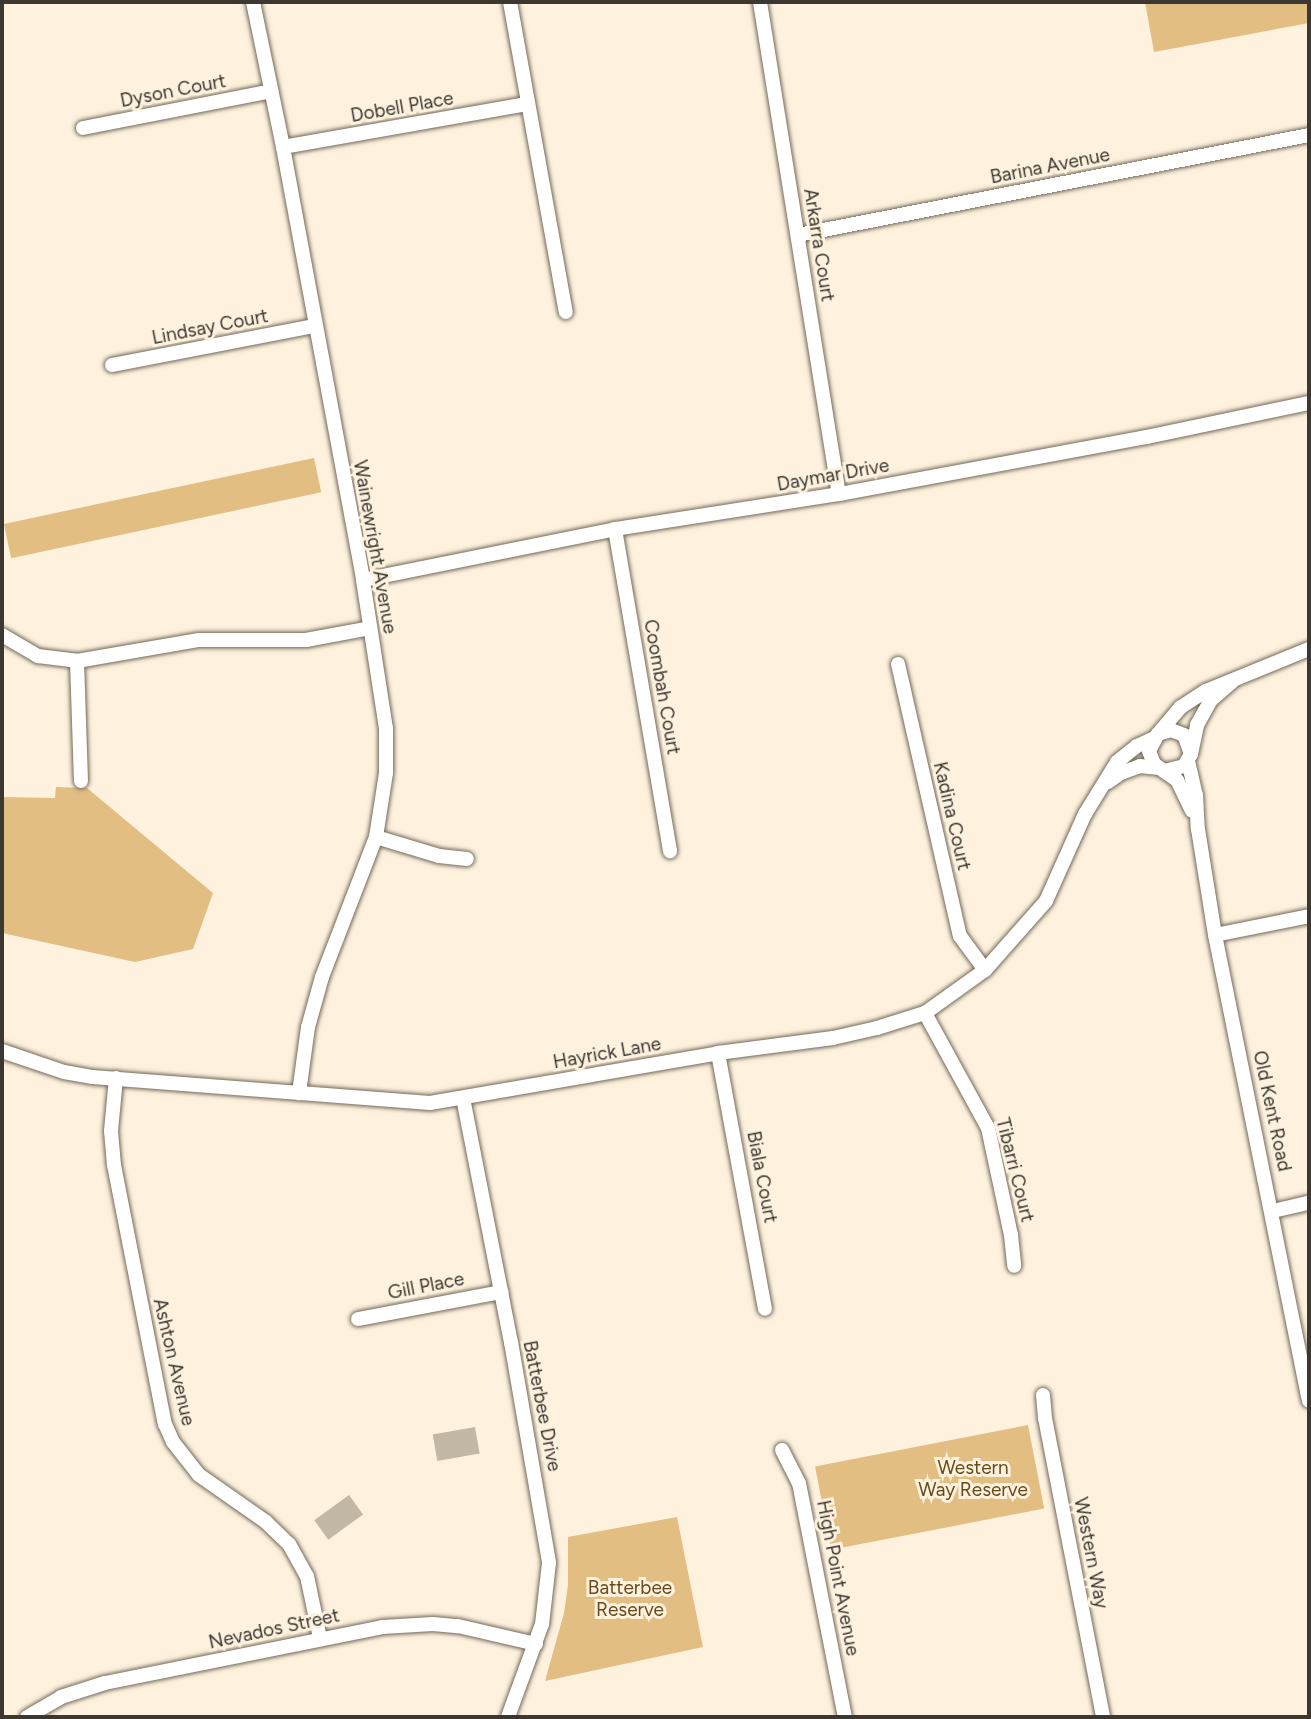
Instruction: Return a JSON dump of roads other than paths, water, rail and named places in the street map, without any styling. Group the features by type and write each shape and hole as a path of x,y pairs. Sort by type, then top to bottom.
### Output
{"street":[{"name":"Wainewright Avenue","path":"253,2 283,147 363,580 386,728 386,773 376,837 322,977 308,1027 299,1093"},
{"path":"510,2 566,312"},
{"name":"Arkarra Court","path":"760,2 839,494"},
{"name":"Dyson Court","path":"83,128 271,90"},
{"name":"Dobell Place","path":"283,147 528,104"},
{"name":"Barina Avenue","path":"798,235 1309,135"},
{"name":"Lindsay Court","path":"112,365 314,326"},
{"name":"Daymar Drive","path":"363,580 615,529 839,494 1147,437 1309,403"},
{"name":"Coombah Court","path":"615,529 670,851"},
{"path":"2,635 38,656 77,661 199,640 306,640 370,628"},
{"name":"Hayrick Lane","path":"2,1051 64,1072 116,1079 397,1103 430,1103 718,1053 833,1038 925,1013 985,970 1046,901 1085,814 1117,762 1137,746 1156,736 1181,707 1206,691 1309,649"},
{"path":"77,661 81,781"},
{"name":"Kadina Court","path":"898,664 960,936 985,970"},
{"name":"Hayrick Lane","path":"1189,757 1197,725 1211,701 1232,682"},
{"path":"1171,730 1184,735 1189,757 1178,770 1161,769 1149,751 1156,736 1171,730"},
{"name":"Old Kent Road","path":"1189,757 1215,935 1273,1211 1309,1401"},
{"name":"Hayrick Lane","path":"1104,785 1121,773 1140,766 1161,769"},
{"name":"Old Kent Road","path":"1161,769 1177,780 1188,797 1198,828"},
{"path":"376,837 439,856 467,859"},
{"path":"1215,935 1309,916"},
{"name":"Tibarri Court","path":"925,1013 988,1128 1011,1235 1014,1266"},
{"name":"Biala Court","path":"718,1053 765,1309"},
{"name":"Ashton Avenue","path":"116,1079 111,1131 114,1165 165,1424 186,1461 199,1475 266,1522 289,1544 307,1576 320,1638"},
{"name":"Batterbee Drive","path":"463,1098 550,1563 547,1593 536,1644 508,1717"},
{"path":"1273,1211 1309,1203"},
{"name":"Gill Place","path":"358,1319 501,1292"},
{"name":"Western Way","path":"1043,1395 1103,1717"},
{"name":"High Point Avenue","path":"782,1450 799,1483 845,1717"},
{"name":"Nevados Street","path":"27,1717 61,1697 105,1683 382,1627 433,1623 481,1629 536,1644"}],"park label":[{"name":"Western Way Reserve","path":"973,1479"},
{"name":"Batterbee Reserve","path":"630,1599"}]}
